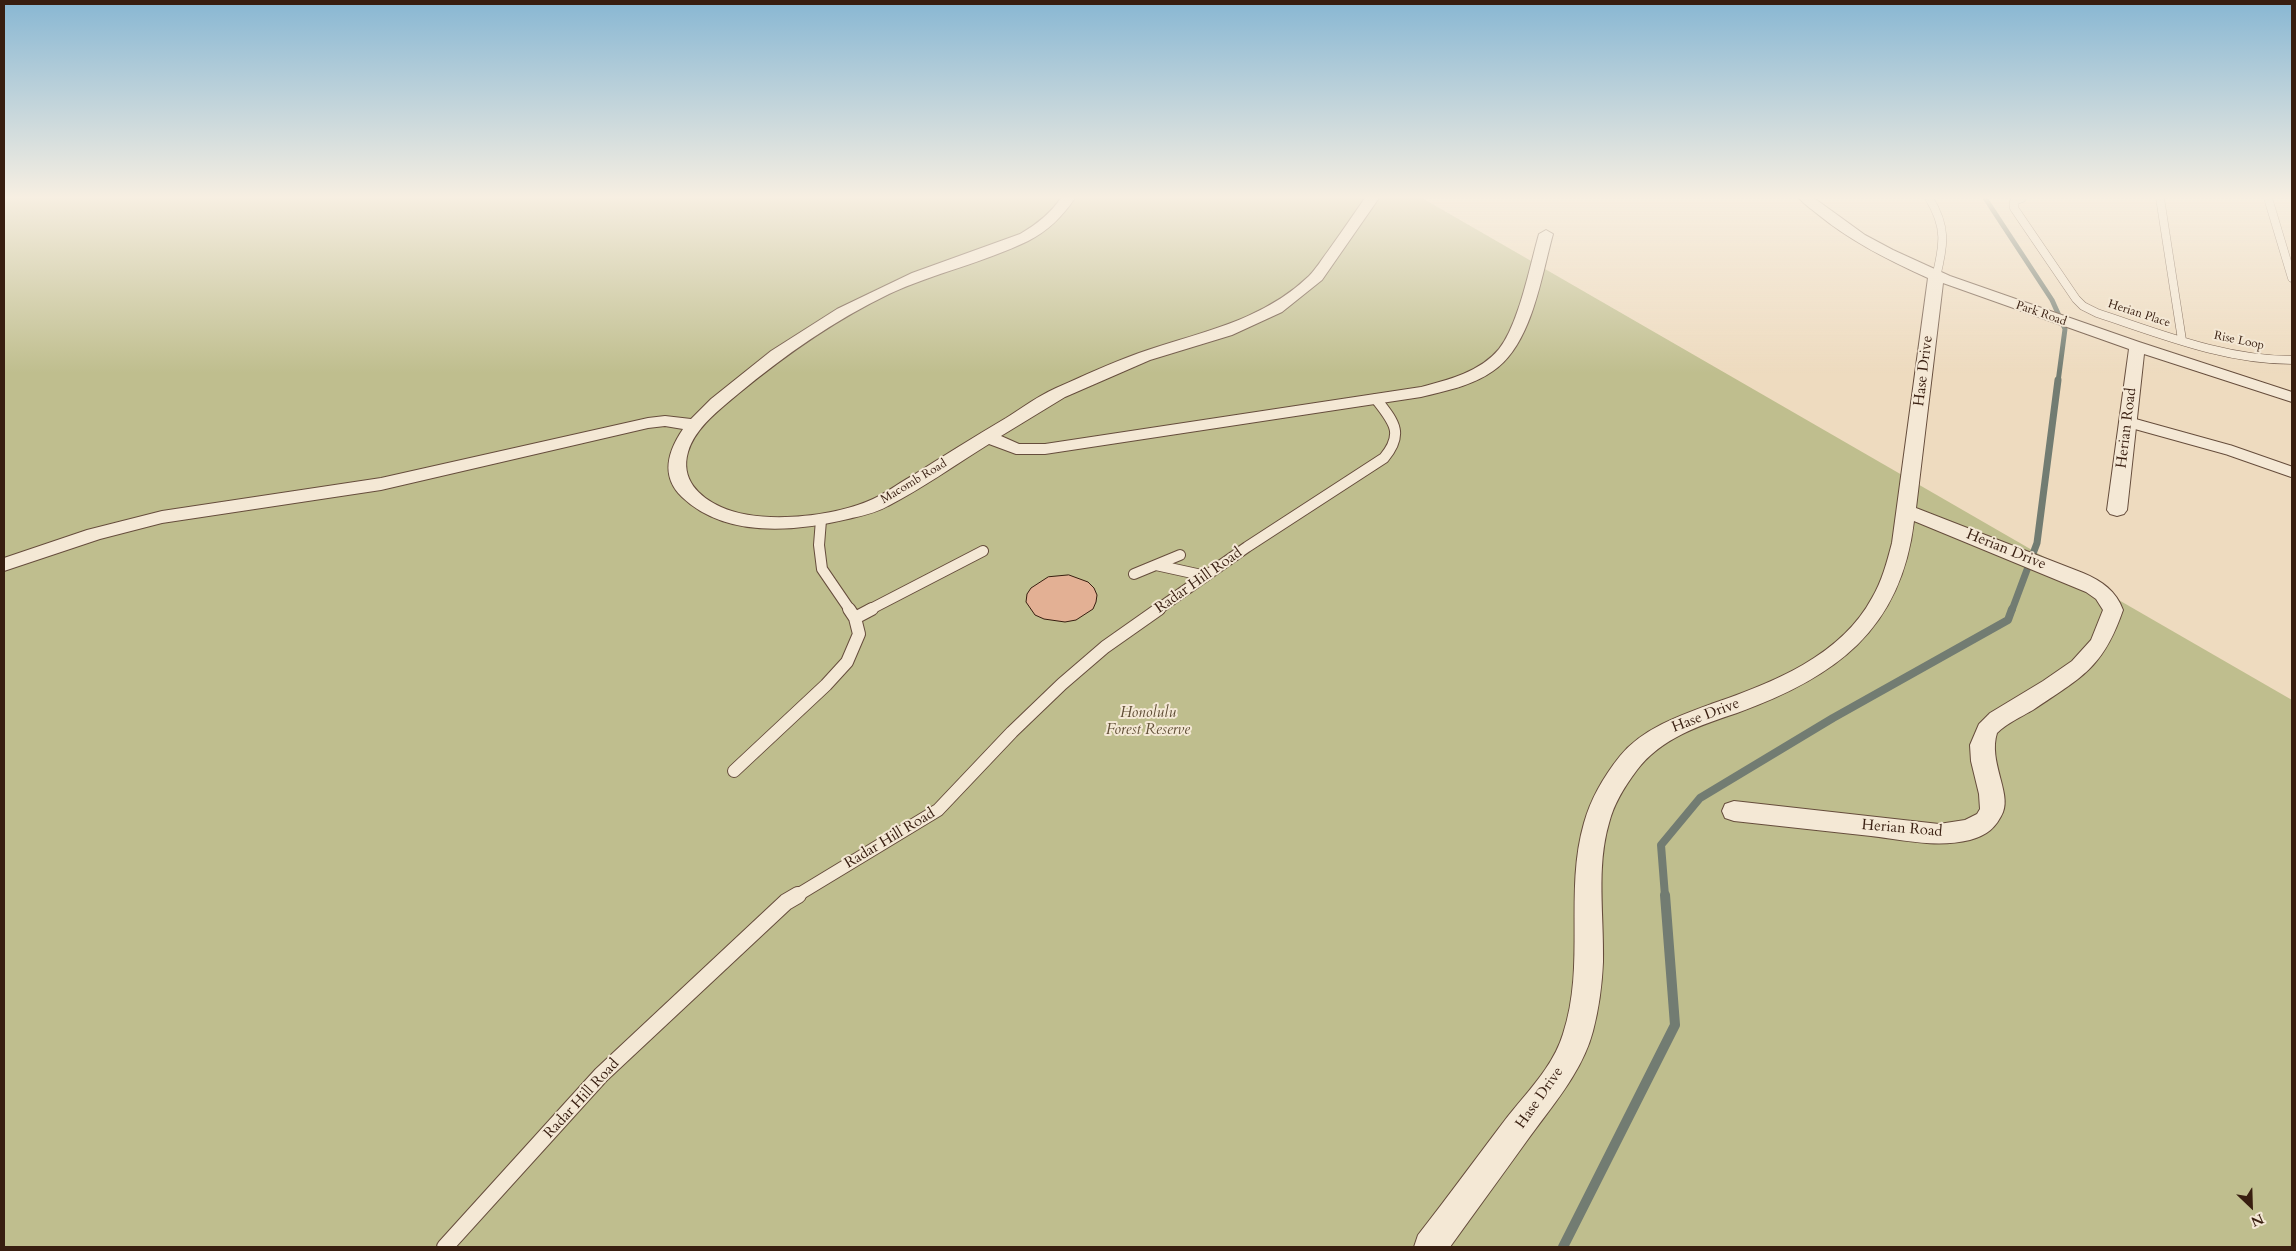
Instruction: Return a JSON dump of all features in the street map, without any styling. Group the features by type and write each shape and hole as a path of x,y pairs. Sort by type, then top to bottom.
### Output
{"street":[{"name":"Macomb Road","path":"974,256 898,284 815,328 764,362 694,425 680,448 676,469 678,480 685,490 695,500 709,508 741,519 780,523 821,520 849,514 880,503 1034,407 1086,380 1144,357 1226,332 1277,309 1317,277 1331,256"},
{"path":"987,437 1016,449 1045,450 1421,392 1457,382 1486,368 1504,354 1514,337 1539,256"},
{"name":"Park Road","path":"1891,256 1936,277 2137,347 2292,398"},
{"name":"Hase Drive","path":"1430,1247 1554,1082 1577,1035 1589,985 1589,856 1594,828 1602,803 1614,780 1648,744 1669,730 1693,718 1767,692 1794,680 1838,651 1871,617 1890,587 1898,562 1906,511 1936,277"},
{"name":"Herian Road","path":"2117,510 2137,347"},
{"path":"4,565 85,537 162,517 381,484 648,423 665,421 694,425"},
{"name":"Herian Drive","path":"1906,511 2087,582 2103,594"},
{"name":"Herian Road","path":"1734,811 1939,834 1960,832 1977,826 1988,816 1993,802 1992,791 1982,760 1982,739 1986,731 2000,719 2072,673 2097,648 2113,610 2103,594"}],"lane":[{"path":"1936,277 1942,256"},
{"name":"Herian Place","path":"2047,256 2078,302 2097,313 2182,340 2169,256"},
{"path":"2286,256 2292,278"},
{"name":"Rise Loop","path":"2182,340 2267,360 2292,360"},
{"name":"Radar Hill Road","path":"446,1247 602,1075 786,902 938,810 1012,732 1076,671 1105,647 1290,517 1384,458 1395,442 1396,430 1394,424 1376,399"},
{"path":"2128,422 2220,447 2292,472"},
{"path":"734,771 826,685 847,662 859,634 855,618 822,569 819,545 821,520"},
{"path":"855,618 983,551"},
{"path":"1134,574 1180,555"},
{"path":"1156,565 1206,576"}],"green space":[{"name":"Honolulu Forest Reserve","path":"4,256 1523,256 2292,700 2292,1247 4,1247"}],"building":[{"path":"1069,575 1088,582 1094,588 1097,595 1093,609 1076,620 1065,622 1044,619 1035,615 1026,602 1027,594 1031,588 1048,577"}],"waterway":[{"path":"2023,256 2052,300 2065,329 2058,382"},
{"path":"2012,610 2037,543 2058,380"},
{"path":"1665,896 1661,845 1700,798 1833,718 2008,620 2012,609"},
{"path":"1563,1247 1675,1025 1665,895"}]}
